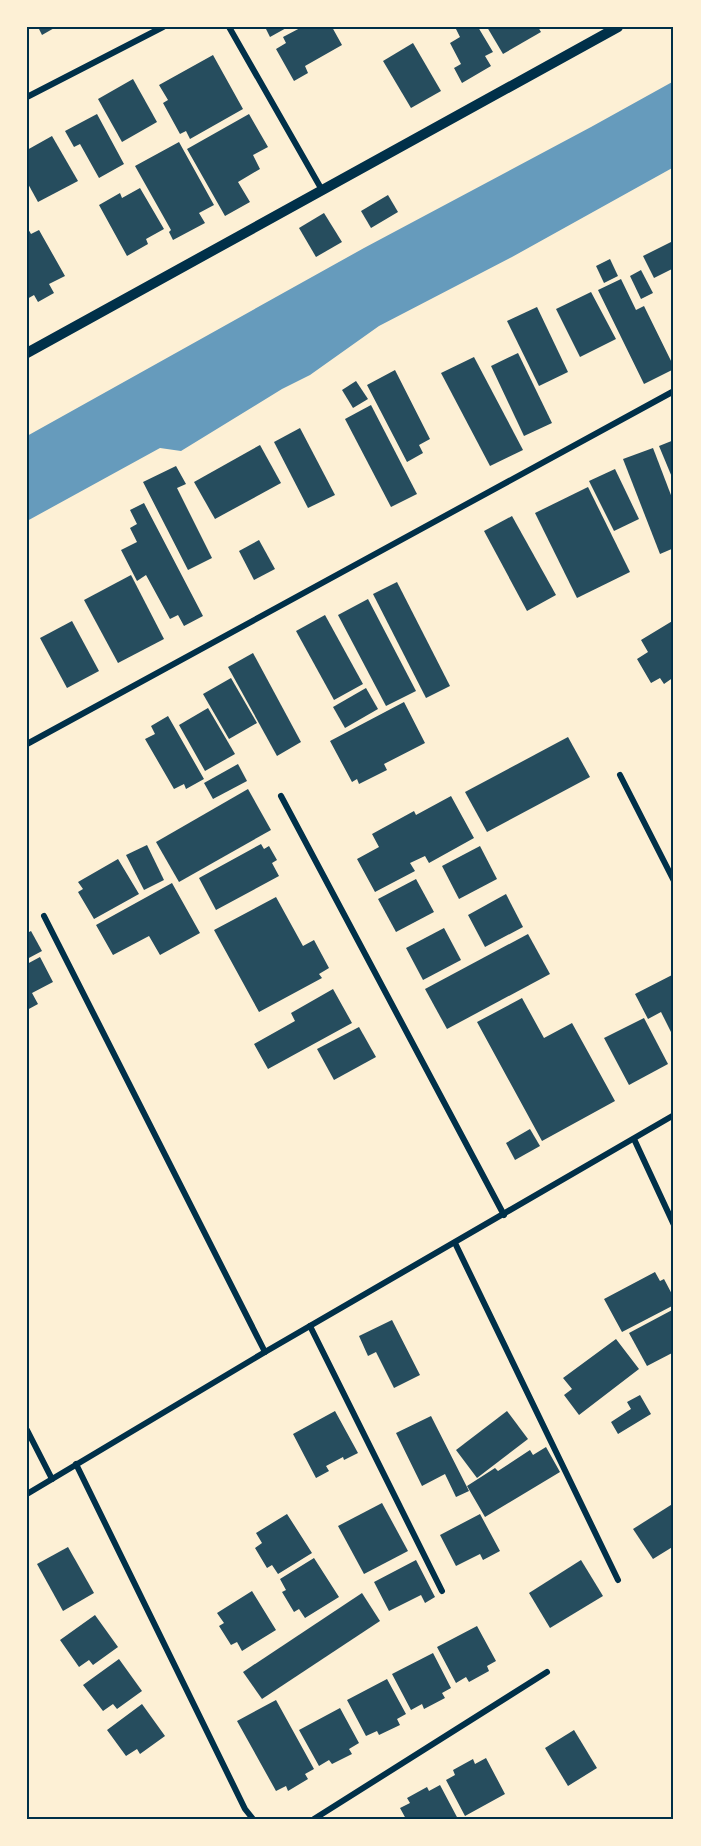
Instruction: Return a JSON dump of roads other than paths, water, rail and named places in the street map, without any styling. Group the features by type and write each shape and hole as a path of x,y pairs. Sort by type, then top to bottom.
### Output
{"street":[{"path":"27,97 163,27"},
{"path":"229,27 322,190"},
{"path":"27,353 618,27"},
{"path":"27,744 674,392"},
{"path":"620,775 674,882"},
{"path":"281,796 504,1215"},
{"path":"44,916 265,1352"},
{"path":"27,1494 265,1352 674,1115"},
{"path":"634,1139 674,1225"},
{"path":"455,1243 618,1580"},
{"path":"310,1326 441,1592"},
{"path":"27,1430 52,1479"},
{"path":"76,1464 245,1809 253,1819"},
{"path":"314,1819 547,1672"}],"water":[{"path":"674,81 674,167 512,257 379,326 310,375 282,389 181,451 160,448 27,521 27,436 364,248"}]}
